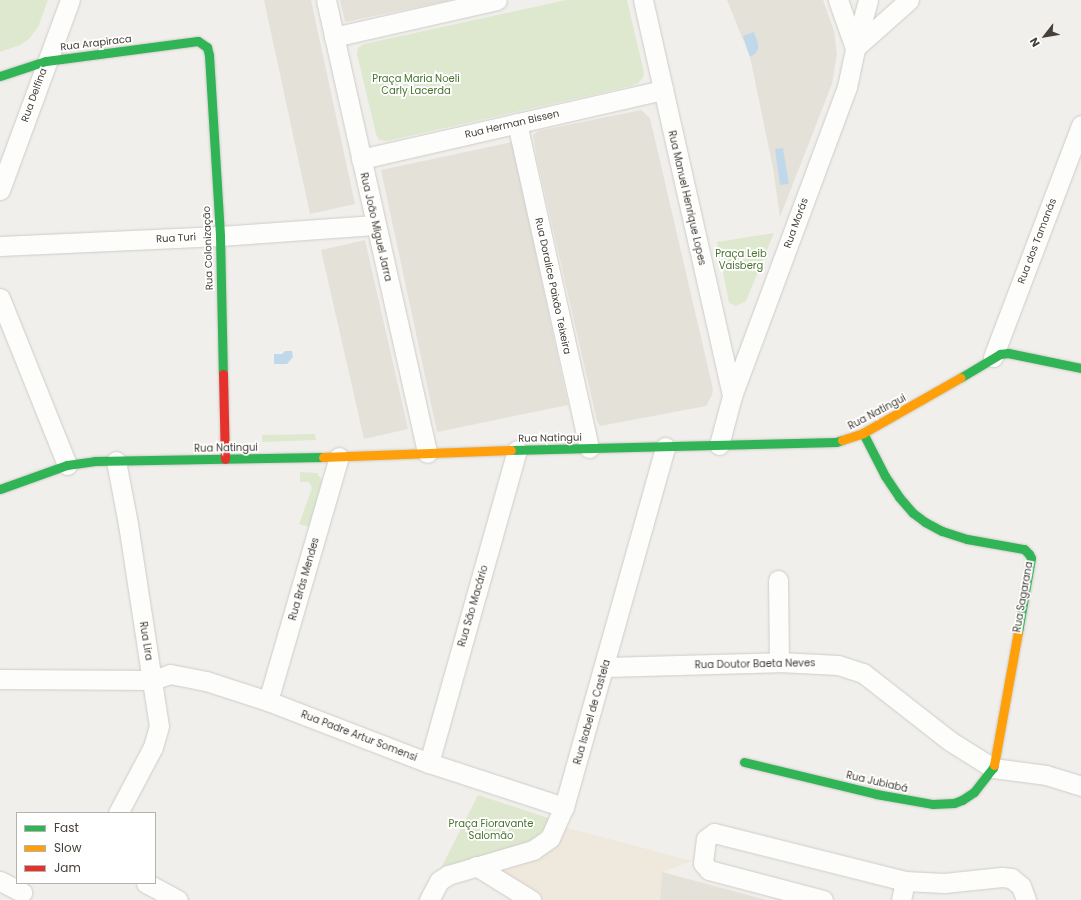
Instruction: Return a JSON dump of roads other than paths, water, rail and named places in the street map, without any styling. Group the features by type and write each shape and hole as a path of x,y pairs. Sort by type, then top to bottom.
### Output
{"street":[{"name":"Rua Delfina","path":"0,190 46,61 70,0"},
{"name":"Rua João Miguel Jarra","path":"326,0 427,453"},
{"name":"Rua Manuel Henrique Lopes","path":"642,0 732,396"},
{"path":"838,0 855,48 910,0"},
{"name":"Rua Morás","path":"719,445 732,396 847,87 855,48 868,0"},
{"path":"334,36 492,1"},
{"name":"Rua Arapiraca","path":"0,76 46,61 198,41"},
{"name":"Rua Colonização","path":"198,41 207,47 209,55 220,236 226,459"},
{"name":"Rua Herman Bissen","path":"361,159 663,90"},
{"name":"Rua Doralice Paixão Teixeira","path":"517,124 589,448"},
{"name":"Rua dos Tamanás","path":"993,357 1081,125"},
{"name":"Rua Turi","path":"0,246 220,236 375,225"},
{"path":"0,298 67,465"},
{"name":"Rua Natingui","path":"0,489 67,465 95,461 339,457 517,450 818,444 836,442 864,433 1000,354 1008,354 1081,368"},
{"name":"Rua Sagarana","path":"864,433 885,476 913,513 925,522 942,531 967,539 1024,549 1031,558 993,768"},
{"name":"Rua Isabel de Castela","path":"429,900 438,881 456,872 532,850 545,843 550,838 564,807 605,667 665,447"},
{"name":"Rua São Macário","path":"429,763 517,450"},
{"name":"Rua Brás Mendes","path":"268,701 339,457"},
{"name":"Rua Lira","path":"116,461 128,524 159,726 153,748 119,812"},
{"path":"778,580 779,662"},
{"name":"Rua Doutor Baeta Neves","path":"605,667 779,662 838,665 863,673 950,740 993,768"},
{"name":"Rua Padre Artur Somensi","path":"0,679 153,680 170,674 206,681 268,701 429,763 564,807"},
{"name":"Rua Jubiabá","path":"744,762 876,794 933,804 962,800 974,792 993,768"},
{"path":"993,768 1046,775 1081,786"},
{"path":"824,900 709,870 703,863 706,839 714,833 905,881 944,883 1002,877 1011,878 1021,886 1026,900"},
{"path":"476,866 531,900"},
{"path":"0,881 22,892"},
{"path":"900,900 905,881"},
{"path":"148,884 178,900"}],"water":[{"path":"754,32 758,49 756,53 750,57 743,36"},
{"path":"783,148 789,184 780,185 775,149"},
{"path":"285,351 292,351 293,357 287,364 274,364 274,354 282,354"}],"park label":[{"name":"Praça Maria Noeli Carly Lacerda","path":"416,84"},
{"name":"Praça Leib Vaisberg","path":"741,258"},
{"name":"Praça Fioravante Salomão","path":"491,828"}]}
